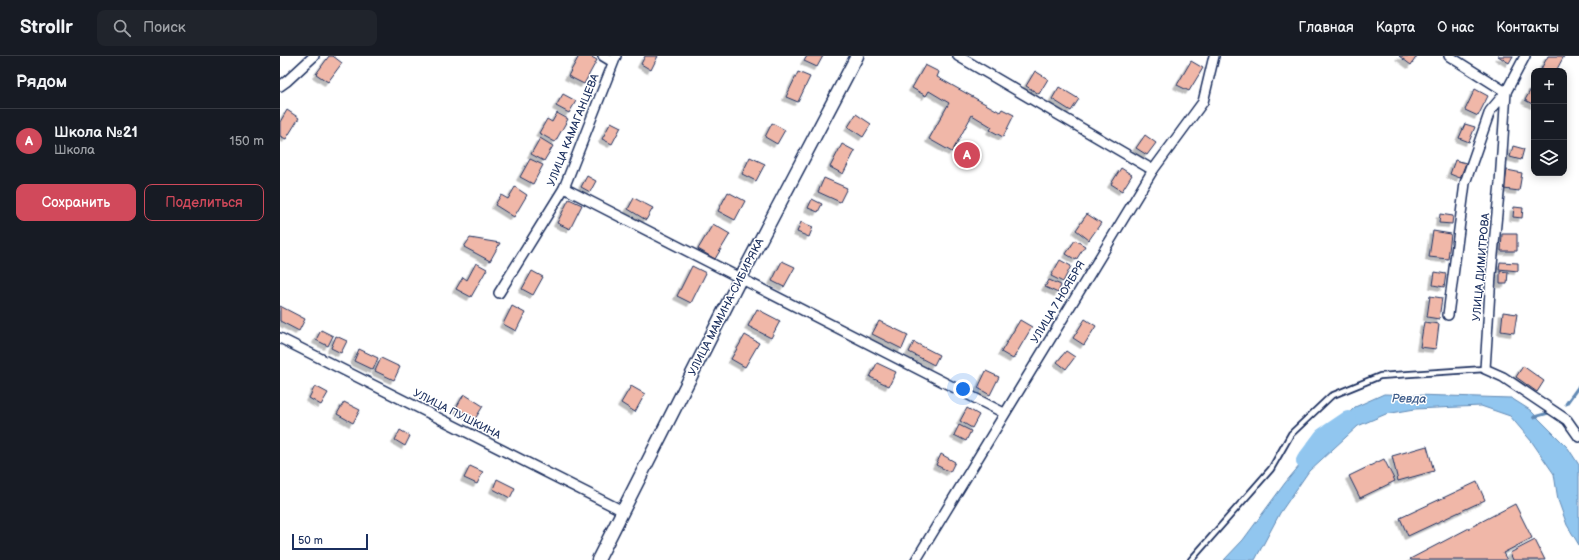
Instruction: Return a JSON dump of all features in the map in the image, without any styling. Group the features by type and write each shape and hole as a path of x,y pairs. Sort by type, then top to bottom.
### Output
{"street":[{"path":"280,86 288,81 314,56"},
{"path":"603,56 615,59"},
{"name":"УЛИЦА МАМИНА-СИБИРЯКА","path":"598,560 741,277 857,56"},
{"path":"958,56 1153,170"},
{"name":"УЛИЦА 7 НОЯБРЯ","path":"916,560 1153,170 1203,102 1214,56"},
{"path":"1448,315 1464,183 1490,111 1506,92 1449,56"},
{"name":"УЛИЦА ДИМИТРОВА","path":"1485,369 1506,92 1525,56"},
{"name":"УЛИЦА КАМАГАНЦЕВА","path":"499,293 564,188 615,59"},
{"path":"564,188 741,277 1004,413"},
{"name":"УЛИЦА ПУШКИНА","path":"280,338 623,511"},
{"path":"1485,369 1503,377 1567,420 1579,437"}],"lane":[{"path":"1191,560 1271,469 1291,434 1331,396 1380,376 1485,369"}],"water":[{"path":"1384,394 1511,398 1530,410 1568,448 1579,465 1579,545 1567,525 1558,500 1554,474 1532,442 1510,416 1481,406 1415,409 1386,414 1358,426 1309,471 1280,513 1255,560 1224,560 1243,540 1285,483 1320,441 1355,407"}],"building":[{"path":"329,56 333,56 342,63 328,82 316,74"},
{"path":"579,56 590,56 597,60 584,84 568,76"},
{"path":"645,56 658,56 651,70 641,64"},
{"path":"807,56 823,56 817,67 804,61"},
{"path":"1399,56 1417,56 1411,65"},
{"path":"1498,56 1513,56 1509,63"},
{"path":"1548,56 1564,56 1558,68 1542,68"},
{"path":"1191,61 1203,68 1189,91 1177,85"},
{"path":"925,65 939,72 937,77 1000,112 1002,109 1014,115 1003,137 990,130 992,127 972,115 952,152 929,139 949,103 929,91 926,96 912,88"},
{"path":"1035,71 1048,79 1039,94 1026,86"},
{"path":"798,72 810,77 798,102 786,97"},
{"path":"1059,87 1079,99 1071,111 1052,99"},
{"path":"1475,89 1488,96 1478,116 1465,110"},
{"path":"1531,89 1531,103 1525,100"},
{"path":"563,94 576,101 569,113 556,106"},
{"path":"287,110 299,118 286,139 280,136 280,122"},
{"path":"557,113 568,119 555,142 539,133 547,119 552,122"},
{"path":"856,114 871,124 863,137 848,127"},
{"path":"611,122 621,127 612,144 602,139"},
{"path":"772,123 785,130 777,144 765,137"},
{"path":"1465,124 1475,127 1469,142 1459,138"},
{"path":"1145,135 1156,143 1147,155 1136,148"},
{"path":"540,138 553,146 544,161 531,154"},
{"path":"842,144 855,151 843,174 830,167"},
{"path":"1513,146 1524,149 1521,160 1510,157"},
{"path":"750,157 765,164 756,181 742,174"},
{"path":"530,159 543,165 533,184 520,177"},
{"path":"1455,160 1466,163 1460,178 1450,174"},
{"path":"1121,168 1132,175 1122,191 1111,184"},
{"path":"1507,170 1522,173 1519,191 1504,189"},
{"path":"587,176 596,181 590,192 581,187"},
{"path":"824,178 847,188 840,202 818,192"},
{"path":"515,187 527,195 514,217 495,205 501,195 508,199"},
{"path":"728,192 745,201 735,220 718,211"},
{"path":"634,198 653,208 646,220 628,209"},
{"path":"569,199 582,205 570,229 557,223"},
{"path":"812,199 822,204 818,212 808,208"},
{"path":"1514,207 1523,208 1522,218 1513,217"},
{"path":"1087,214 1101,223 1089,240 1076,230"},
{"path":"1440,214 1453,216 1452,224 1439,223"},
{"path":"801,222 813,227 809,237 797,232"},
{"path":"713,224 730,234 715,259 698,249"},
{"path":"1433,231 1451,234 1448,259 1429,257"},
{"path":"1502,234 1517,234 1517,251 1501,251"},
{"path":"470,238 500,243 490,261 464,247"},
{"path":"1075,240 1085,246 1076,260 1066,254"},
{"path":"1060,260 1071,266 1063,282 1051,276"},
{"path":"782,261 795,267 784,287 772,281"},
{"path":"1500,262 1518,263 1518,271 1499,269"},
{"path":"476,263 487,269 471,297 456,289 463,277 467,280"},
{"path":"692,266 706,273 691,303 677,296"},
{"path":"532,271 543,277 533,295 522,289"},
{"path":"1500,271 1508,272 1507,284 1500,284"},
{"path":"1435,272 1446,274 1444,287 1433,285"},
{"path":"1049,280 1061,285 1058,293 1045,287"},
{"path":"1430,296 1442,298 1439,319 1427,317"},
{"path":"280,306 305,319 299,331 280,321"},
{"path":"512,306 525,313 516,331 503,324"},
{"path":"757,309 780,321 771,338 748,326"},
{"path":"1503,312 1517,314 1514,333 1501,331"},
{"path":"1085,319 1096,326 1084,345 1073,338"},
{"path":"1020,320 1032,327 1013,359 1001,352"},
{"path":"879,321 908,335 902,349 872,334"},
{"path":"1424,322 1439,324 1436,349 1420,347"},
{"path":"321,330 333,336 328,346 316,340"},
{"path":"745,335 759,343 745,367 731,359"},
{"path":"336,336 347,341 341,353 331,348"},
{"path":"914,342 939,355 934,365 909,352"},
{"path":"359,349 378,358 373,370 354,361"},
{"path":"1066,351 1075,357 1066,369 1057,362"},
{"path":"381,358 400,367 394,380 375,371"},
{"path":"877,363 896,372 889,386 870,377"},
{"path":"1523,366 1544,381 1537,392 1516,377"},
{"path":"986,371 999,377 990,395 978,388"},
{"path":"315,386 328,393 321,405 309,398"},
{"path":"631,386 645,394 635,412 621,403"},
{"path":"464,394 483,406 475,419 456,408"},
{"path":"344,402 360,410 353,423 337,414"},
{"path":"967,408 979,415 972,428 960,421"},
{"path":"959,425 971,431 966,441 954,435"},
{"path":"400,430 410,436 405,446 395,440"},
{"path":"1427,446 1434,471 1398,481 1392,456"},
{"path":"941,454 955,462 950,472 936,465"},
{"path":"1384,459 1395,481 1360,498 1349,476"},
{"path":"470,466 483,472 477,484 464,478"},
{"path":"497,479 515,488 510,498 493,489"},
{"path":"1477,482 1485,500 1408,536 1400,518"},
{"path":"1515,504 1532,538 1503,553 1507,560 1410,559"},
{"path":"1535,540 1545,560 1513,560 1510,553"}],"waterway":[{"path":"1566,404 1579,386"},
{"path":"1534,417 1552,412"},
{"name":"Ревда","path":"1305,461 1323,437 1348,420"}],"place":[{"name":"Школа №21","path":"967,155"}]}
